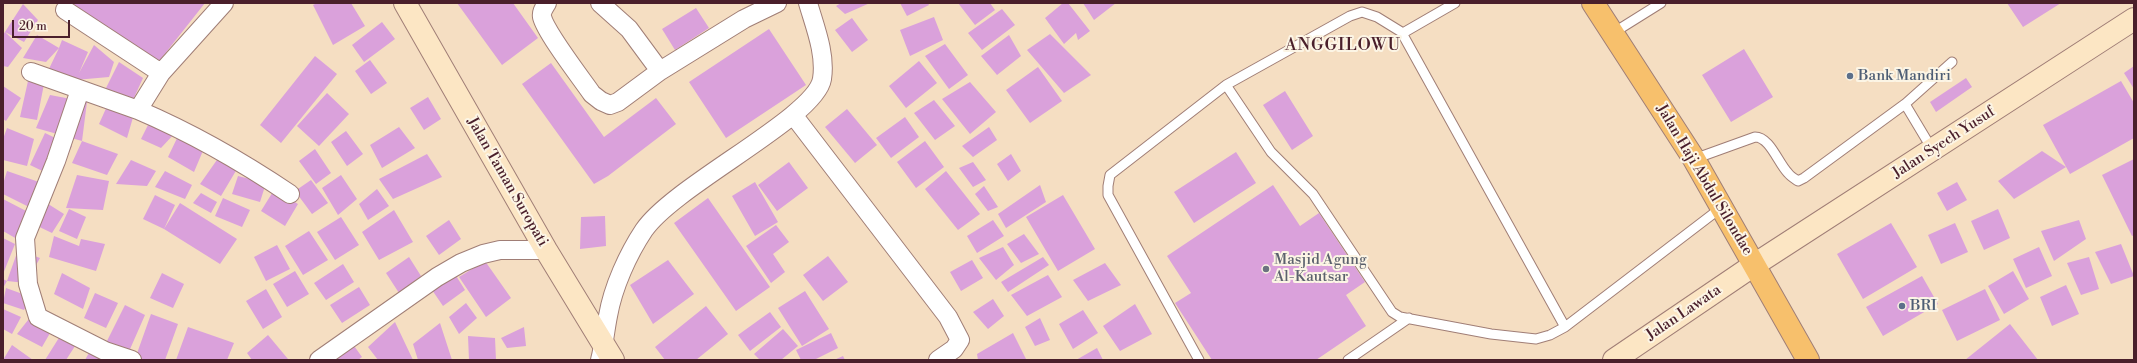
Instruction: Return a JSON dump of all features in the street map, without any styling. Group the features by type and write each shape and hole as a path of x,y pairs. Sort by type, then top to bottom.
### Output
{"highway":[{"name":"Jalan Haji Abdul Silondae","path":"1594,3 1694,159 1808,360"}],"street":[{"path":"138,110 161,73 224,3"},
{"name":"Jalan Taman Suropati","path":"405,3 605,356"},
{"path":"547,3 543,9 542,16 549,31 592,94 601,101 610,105 618,102 660,70 744,19 777,3"},
{"path":"600,3 629,29 660,70"},
{"path":"605,356 608,315 616,288 644,230 666,205 794,116 815,95 822,82 824,63 808,3"},
{"path":"65,10 161,73"},
{"name":"Jalan Syech Yusuf","path":"1754,265 2134,19"},
{"path":"31,72 138,110 178,127 210,144 290,194"},
{"path":"80,90 56,161 25,238 28,284 38,317 105,351 132,360"},
{"path":"794,116 948,317 960,340 954,349 938,360"},
{"path":"319,360 436,278 461,263 483,254 500,250 546,250"},
{"name":"Jalan Lawata","path":"1614,360 1754,265"}],"lane":[{"path":"1403,33 1455,3"},
{"path":"1613,33 1661,3"},
{"path":"1199,360 1108,195 1110,175 1226,85 1350,16 1362,12 1377,17 1403,33 1564,327"},
{"path":"1694,159 1755,137 1760,137 1766,142 1788,174 1798,181 1905,104 1952,62"},
{"path":"1226,85 1271,152 1313,194 1386,305 1392,312 1410,318 1491,334 1536,339 1550,335 1564,327 1722,207"},
{"path":"1905,104 1933,150"},
{"path":"1348,360 1410,318"}],"building":[{"path":"72,3 205,3 156,65"},
{"path":"317,3 351,3 365,26 333,45 313,5"},
{"path":"457,3 513,3 538,38 502,65"},
{"path":"841,3 870,3 845,14 836,6"},
{"path":"900,3 928,3 929,5 907,16"},
{"path":"958,3 990,3 995,10 975,25"},
{"path":"1063,3 1068,3 1090,31 1078,40 1076,33 1064,44 1045,18"},
{"path":"1083,3 1116,3 1094,20"},
{"path":"2007,3 2061,3 2023,27"},
{"path":"23,4 38,20 24,42 5,32 22,48 8,67 3,66 3,35"},
{"path":"696,8 709,28 675,50 662,29"},
{"path":"1002,9 1015,25 982,50 968,33"},
{"path":"934,17 943,40 910,56 900,30"},
{"path":"852,18 868,40 852,52 835,30"},
{"path":"382,22 395,39 364,62 352,45"},
{"path":"769,29 806,85 726,138 689,82"},
{"path":"1050,34 1091,75 1064,93 1027,50"},
{"path":"37,35 59,48 46,62 23,58"},
{"path":"1009,35 1021,56 997,75 981,56"},
{"path":"62,40 88,52 79,73 94,45 114,62 109,77 75,80 47,73"},
{"path":"945,44 968,75 949,89 925,56"},
{"path":"1744,49 1773,97 1731,122 1702,75"},
{"path":"315,56 337,74 281,143 260,125"},
{"path":"370,60 387,83 371,94 355,71"},
{"path":"919,61 937,83 906,108 889,86"},
{"path":"119,62 143,78 133,100 105,90"},
{"path":"551,63 604,137 656,98 676,124 608,176 594,184 522,84"},
{"path":"2134,66 2134,89 2124,73"},
{"path":"1038,67 1062,101 1030,123 1006,90"},
{"path":"1966,78 1972,87 1936,112 1930,102"},
{"path":"28,81 44,84 37,120 20,117"},
{"path":"2121,81 2134,103 2134,138 2070,174 2043,125"},
{"path":"970,82 996,112 970,134 942,99"},
{"path":"3,86 21,98 6,121 3,119"},
{"path":"1285,91 1313,136 1292,150 1263,105"},
{"path":"327,93 349,114 319,146 297,126"},
{"path":"50,95 87,102 82,141 36,128"},
{"path":"428,97 441,119 424,130 410,108"},
{"path":"934,100 955,126 935,140 914,113"},
{"path":"108,104 134,114 127,138 99,124"},
{"path":"847,109 877,145 855,163 825,127"},
{"path":"905,117 919,137 891,158 876,138"},
{"path":"150,121 175,133 161,148 141,139"},
{"path":"399,127 415,148 382,168 370,145"},
{"path":"989,127 997,140 973,157 962,146"},
{"path":"7,128 34,139 27,166 3,160 3,139"},
{"path":"346,131 363,154 347,166 331,142"},
{"path":"180,132 205,146 194,172 168,157"},
{"path":"45,133 72,146 57,178 30,165"},
{"path":"82,141 118,154 107,175 72,163"},
{"path":"925,141 944,167 916,188 897,162"},
{"path":"315,149 331,173 316,184 299,161"},
{"path":"2042,151 2066,167 2014,199 1998,181"},
{"path":"1236,152 1256,183 1194,223 1174,192"},
{"path":"427,154 442,177 393,199 379,179"},
{"path":"1011,154 1021,171 1008,181 997,164"},
{"path":"219,157 237,169 221,196 200,184"},
{"path":"2134,159 2134,235 2132,236 2102,175"},
{"path":"131,160 156,171 147,186 116,184"},
{"path":"789,162 808,188 777,211 758,185"},
{"path":"973,162 986,180 973,187 959,168"},
{"path":"7,171 39,182 29,207 3,194 3,184"},
{"path":"165,171 192,185 185,199 155,187"},
{"path":"946,171 980,214 958,230 925,189"},
{"path":"77,175 109,181 103,210 66,208"},
{"path":"341,175 357,199 338,215 322,188"},
{"path":"238,176 266,183 260,202 232,194"},
{"path":"311,180 328,203 312,214 295,191"},
{"path":"755,182 778,222 755,236 732,196"},
{"path":"1957,182 1967,200 1947,211 1937,193"},
{"path":"1040,185 1046,202 1006,228 998,214"},
{"name":"Masjid Agung Al-Kautsar","path":"1273,185 1300,226 1319,213 1365,282 1346,295 1366,326 1316,360 1212,360 1175,303 1191,293 1167,256"},
{"path":"984,186 998,207 988,211 975,194"},
{"path":"377,189 389,206 368,220 359,204"},
{"path":"274,190 298,204 285,226 261,211"},
{"path":"201,193 217,202 211,213 193,203"},
{"path":"155,195 175,205 164,229 143,219"},
{"path":"1063,195 1095,249 1058,271 1026,217"},
{"path":"223,198 250,210 242,227 215,216"},
{"path":"708,198 770,287 736,311 674,223"},
{"path":"3,199 30,213 17,239 3,231"},
{"path":"45,202 64,214 52,233 31,223"},
{"path":"180,203 237,239 220,264 164,229"},
{"path":"69,209 86,217 77,239 59,231"},
{"path":"1998,209 2010,238 1984,250 1971,221"},
{"path":"394,210 413,242 379,260 362,232"},
{"path":"605,216 606,246 580,249 581,217"},
{"path":"341,217 359,245 335,260 317,232"},
{"path":"449,220 461,239 439,255 426,236"},
{"path":"993,220 1004,236 977,253 967,236"},
{"path":"2079,220 2086,239 2054,261 2041,231"},
{"path":"1891,223 1917,267 1863,299 1837,254"},
{"path":"1955,223 1968,252 1941,264 1928,235"},
{"path":"776,225 789,242 773,254 785,272 771,283 746,246"},
{"path":"309,231 328,260 303,275 285,246"},
{"path":"1024,234 1039,254 1021,263 1007,244"},
{"path":"54,236 79,246 81,239 105,244 96,271 49,257"},
{"path":"3,238 15,244 3,274"},
{"path":"2121,244 2134,276 2111,284 2095,252"},
{"path":"277,245 290,269 266,281 254,257"},
{"path":"1003,247 1014,265 996,280 979,258"},
{"path":"2039,247 2052,276 2026,288 2013,259"},
{"path":"18,250 40,258 26,283 7,281"},
{"path":"828,256 848,282 823,301 803,275"},
{"path":"409,257 421,276 399,293 386,273"},
{"path":"1043,257 1049,265 1008,292 1001,282"},
{"path":"2089,257 2099,289 2081,295 2067,263"},
{"path":"668,260 694,294 653,324 630,285"},
{"path":"972,260 983,278 961,291 950,272"},
{"path":"485,261 511,298 486,317 459,277"},
{"path":"1105,263 1121,285 1088,301 1073,280"},
{"path":"343,264 354,282 326,300 314,283"},
{"path":"295,271 309,294 287,307 273,284"},
{"path":"453,271 465,290 443,306 430,287"},
{"path":"2013,271 2029,299 2004,314 1988,286"},
{"path":"62,273 90,288 83,309 54,294"},
{"path":"162,273 184,284 173,308 150,298"},
{"path":"1048,275 1062,297 1027,316 1011,295"},
{"name":"BRI","path":"1922,276 1938,304 1883,336 1866,307"},
{"path":"3,279 7,281 3,288"},
{"path":"2066,285 2079,314 2052,326 2040,297"},
{"path":"359,287 370,305 342,323 330,305"},
{"path":"6,288 31,297 24,310 3,303"},
{"path":"266,289 282,317 263,329 246,301"},
{"path":"1985,289 2000,320 1957,341 1942,310"},
{"path":"805,291 829,329 802,346 778,308"},
{"path":"95,293 118,303 106,328 84,318"},
{"path":"993,299 1004,316 988,329 973,312"},
{"path":"466,303 477,318 459,334 449,317"},
{"path":"1135,304 1152,334 1120,351 1103,326"},
{"path":"125,305 145,315 127,356 105,345"},
{"path":"706,306 728,334 696,360 665,360 655,347"},
{"path":"3,309 21,317 12,334 3,329"},
{"path":"36,310 57,321 42,347 17,334"},
{"path":"1083,310 1098,333 1073,349 1059,324"},
{"path":"770,312 781,327 750,351 738,335"},
{"path":"151,314 178,324 165,360 135,359"},
{"path":"1040,318 1050,340 1035,346 1025,327"},
{"path":"395,322 413,360 378,360 368,347"},
{"path":"440,323 452,360 418,360 413,344"},
{"path":"2010,324 2038,360 1965,360"},
{"path":"188,327 234,343 227,360 176,360"},
{"path":"524,327 526,346 507,348 501,338"},
{"path":"783,329 798,346 781,360 760,360 754,354"},
{"path":"62,333 77,343 66,360 45,360"},
{"path":"831,333 838,348 814,360 801,360 796,350"},
{"path":"1013,333 1026,359 978,360 977,354"},
{"path":"268,335 288,359 287,360 252,360 247,353"},
{"path":"468,336 495,338 496,360 469,360"},
{"path":"352,343 362,357 358,360 329,360"},
{"path":"12,345 33,360 3,360"},
{"path":"1097,348 1103,360 1076,360"},
{"path":"90,351 104,357 103,360 85,360"},
{"path":"843,356 845,360 834,360"}],"place":[{"name":"Bank Mandiri","path":"1850,76"},
{"name":"Masjid Agung Al-Kautsar","path":"1266,269"},
{"name":"BRI","path":"1902,306"}],"district":[{"name":"ANGGILOWU","path":"1343,46"}]}
